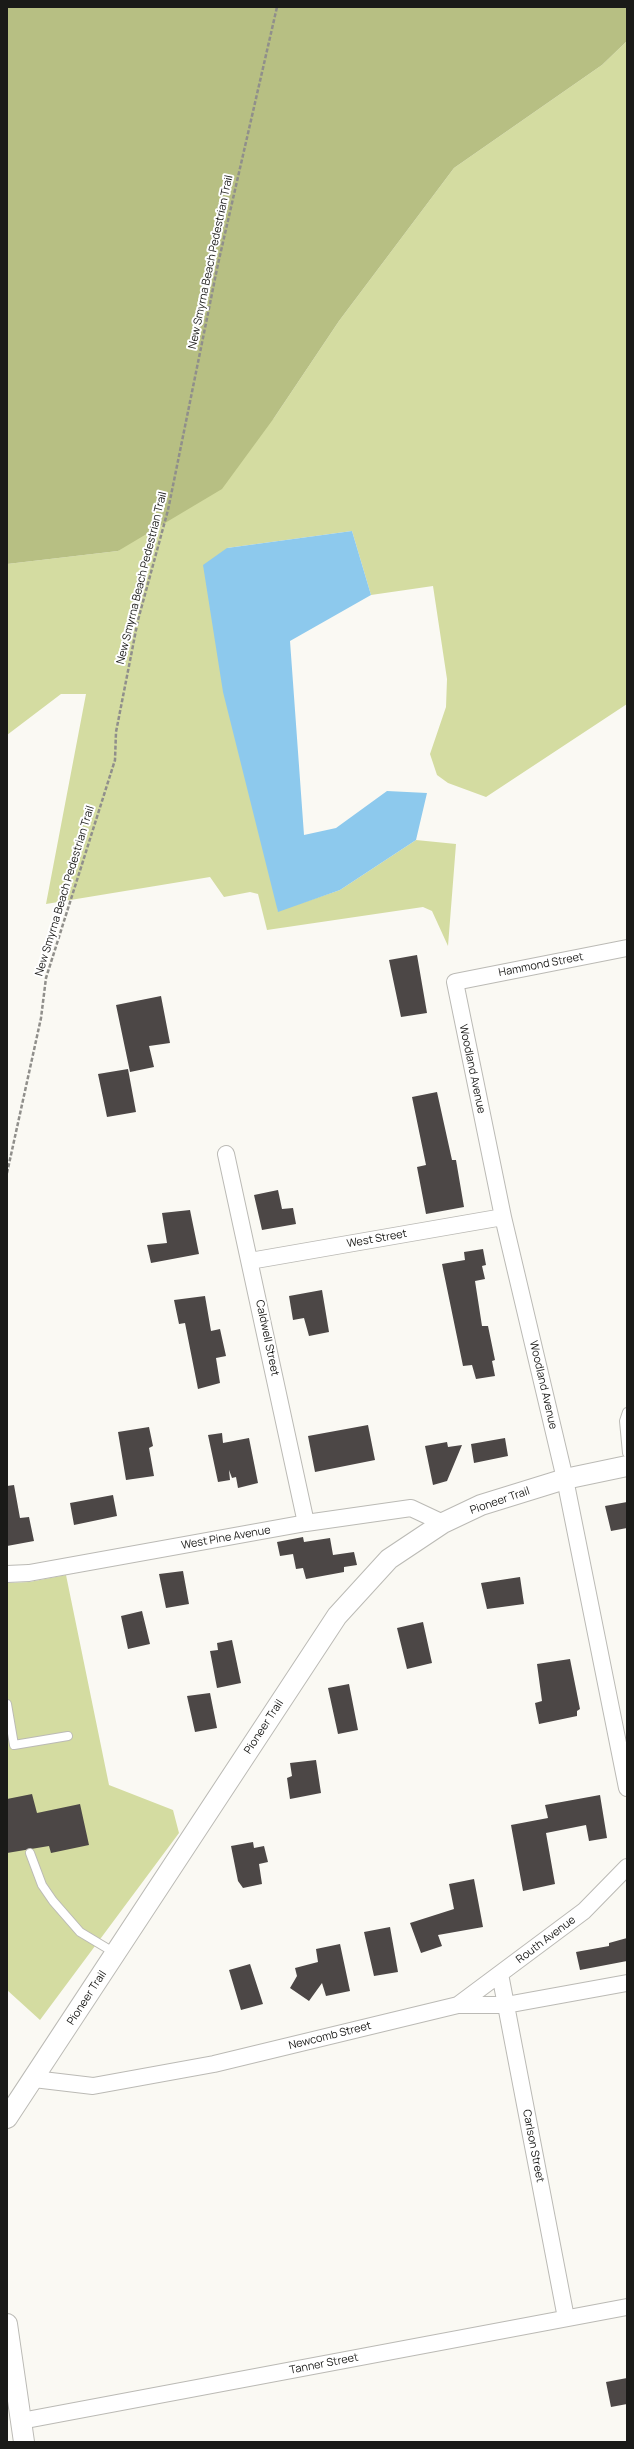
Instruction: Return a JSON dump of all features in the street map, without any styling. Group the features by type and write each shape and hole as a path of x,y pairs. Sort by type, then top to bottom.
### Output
{"street":[{"name":"Hammond Street","path":"454,982 627,948"},
{"name":"Woodland Avenue","path":"454,982 503,1217 565,1479 627,1788"},
{"name":"Caldwell Street","path":"226,1154 306,1523"},
{"name":"West Street","path":"250,1261 503,1217"},
{"name":"Pioneer Trail","path":"7,2118 337,1616 388,1559 443,1523 481,1505 565,1479 627,1466"},
{"name":"West Pine Avenue","path":"7,1574 29,1573 306,1523 412,1508 443,1523"},
{"name":"Routh Avenue","path":"458,2005 584,1911 627,1866"},
{"name":"Carlson Street","path":"500,1974 566,2318"},
{"name":"Newcomb Street","path":"34,2079 93,2086 214,2064 458,2005 506,2005 627,1983"},
{"name":"Tanner Street","path":"21,2421 627,2307"},
{"path":"7,2324 24,2442"}],"lane":[{"path":"627,1412 624,1421 627,1453"},
{"path":"7,1704 14,1745 68,1736"},
{"path":"30,1853 42,1885 53,1901 80,1932 116,1953"}],"path":[{"name":"New Smyrna Beach Pedestrian Trail","path":"7,1173 41,1018 46,978 115,760 116,732 138,620 168,510 218,264 277,7"}],"green space":[{"path":"7,7 627,7 627,41 602,65 454,168 339,321 274,418 222,489 118,551 7,564"},
{"path":"627,41 627,704 486,797 448,783 437,775 430,754 446,707 447,679 433,586 371,595 352,531 227,548 278,911 340,890 416,840 456,844 448,946 432,911 423,907 267,930 258,894 250,892 224,897 210,877 46,904 86,694 61,694 7,735 7,564 118,551 274,418 339,321 454,168 602,65"},
{"path":"66,1575 109,1785 173,1810 179,1833 40,2020 7,1990 7,1583 29,1582"}],"water":[{"path":"352,531 371,595 290,641 304,835 336,828 387,791 427,793 416,840 340,890 278,912 223,692 203,565 227,548"}],"building":[{"path":"417,955 427,1013 401,1017 389,960"},
{"path":"161,996 170,1043 149,1046 154,1067 130,1072 116,1005"},
{"path":"128,1069 136,1112 107,1117 98,1074"},
{"path":"437,1092 452,1160 456,1160 464,1207 426,1214 417,1167 426,1165 412,1097"},
{"path":"278,1190 282,1209 293,1208 296,1224 262,1230 254,1195"},
{"path":"190,1210 199,1254 151,1263 147,1245 167,1243 162,1213"},
{"path":"483,1249 486,1265 482,1266 485,1279 475,1281 482,1326 488,1326 495,1360 492,1361 495,1376 476,1379 472,1365 463,1366 442,1264 465,1260 464,1252"},
{"path":"322,1290 329,1332 309,1336 304,1318 293,1320 289,1296"},
{"path":"205,1296 211,1331 220,1329 226,1356 216,1358 220,1383 198,1389 185,1323 179,1324 174,1300"},
{"path":"368,1425 375,1460 315,1472 308,1436"},
{"path":"149,1427 153,1446 149,1448 154,1476 126,1480 118,1432"},
{"path":"222,1433 223,1443 249,1438 258,1483 238,1488 236,1477 232,1478 229,1470 230,1480 218,1482 208,1435"},
{"path":"505,1438 508,1456 474,1463 471,1444"},
{"path":"447,1442 448,1447 462,1445 447,1481 433,1485 425,1446"},
{"path":"14,1485 20,1518 29,1517 34,1541 7,1546 7,1486"},
{"path":"113,1495 117,1516 74,1525 70,1503"},
{"path":"627,1502 627,1528 611,1531 605,1506"},
{"path":"303,1537 304,1542 330,1538 333,1555 354,1552 357,1565 344,1567 344,1572 306,1579 303,1568 296,1569 293,1554 280,1556 277,1542"},
{"path":"183,1571 189,1604 166,1608 159,1574"},
{"path":"520,1577 524,1604 487,1609 481,1583"},
{"path":"142,1611 150,1644 128,1649 121,1616"},
{"path":"423,1622 432,1663 407,1669 397,1628"},
{"path":"232,1640 241,1683 217,1688 210,1651 218,1650 217,1643"},
{"path":"570,1659 580,1709 577,1711 577,1716 539,1724 535,1703 542,1701 537,1664"},
{"path":"349,1684 358,1730 338,1734 328,1688"},
{"path":"210,1693 217,1728 195,1732 187,1696"},
{"path":"316,1760 321,1793 290,1799 287,1778 292,1776 290,1763"},
{"path":"32,1794 37,1813 80,1804 89,1845 51,1853 49,1846 7,1853 7,1799"},
{"path":"600,1795 607,1838 589,1841 586,1825 546,1833 555,1884 523,1891 511,1825 548,1818 545,1805"},
{"path":"253,1842 254,1848 264,1846 268,1862 259,1864 262,1884 243,1888 238,1881 231,1846"},
{"path":"474,1879 483,1927 438,1935 442,1946 421,1953 410,1923 454,1909 449,1884"},
{"path":"390,1927 398,1972 374,1976 364,1932"},
{"path":"627,1938 627,1961 580,1970 576,1952 609,1946 609,1943"},
{"path":"340,1944 350,1991 326,1996 322,1983 309,2001 290,1988 297,1976 295,1968 318,1962 316,1949"},
{"path":"250,1964 263,2004 241,2010 229,1970"},
{"path":"627,2378 627,2404 611,2407 606,2382"}]}
